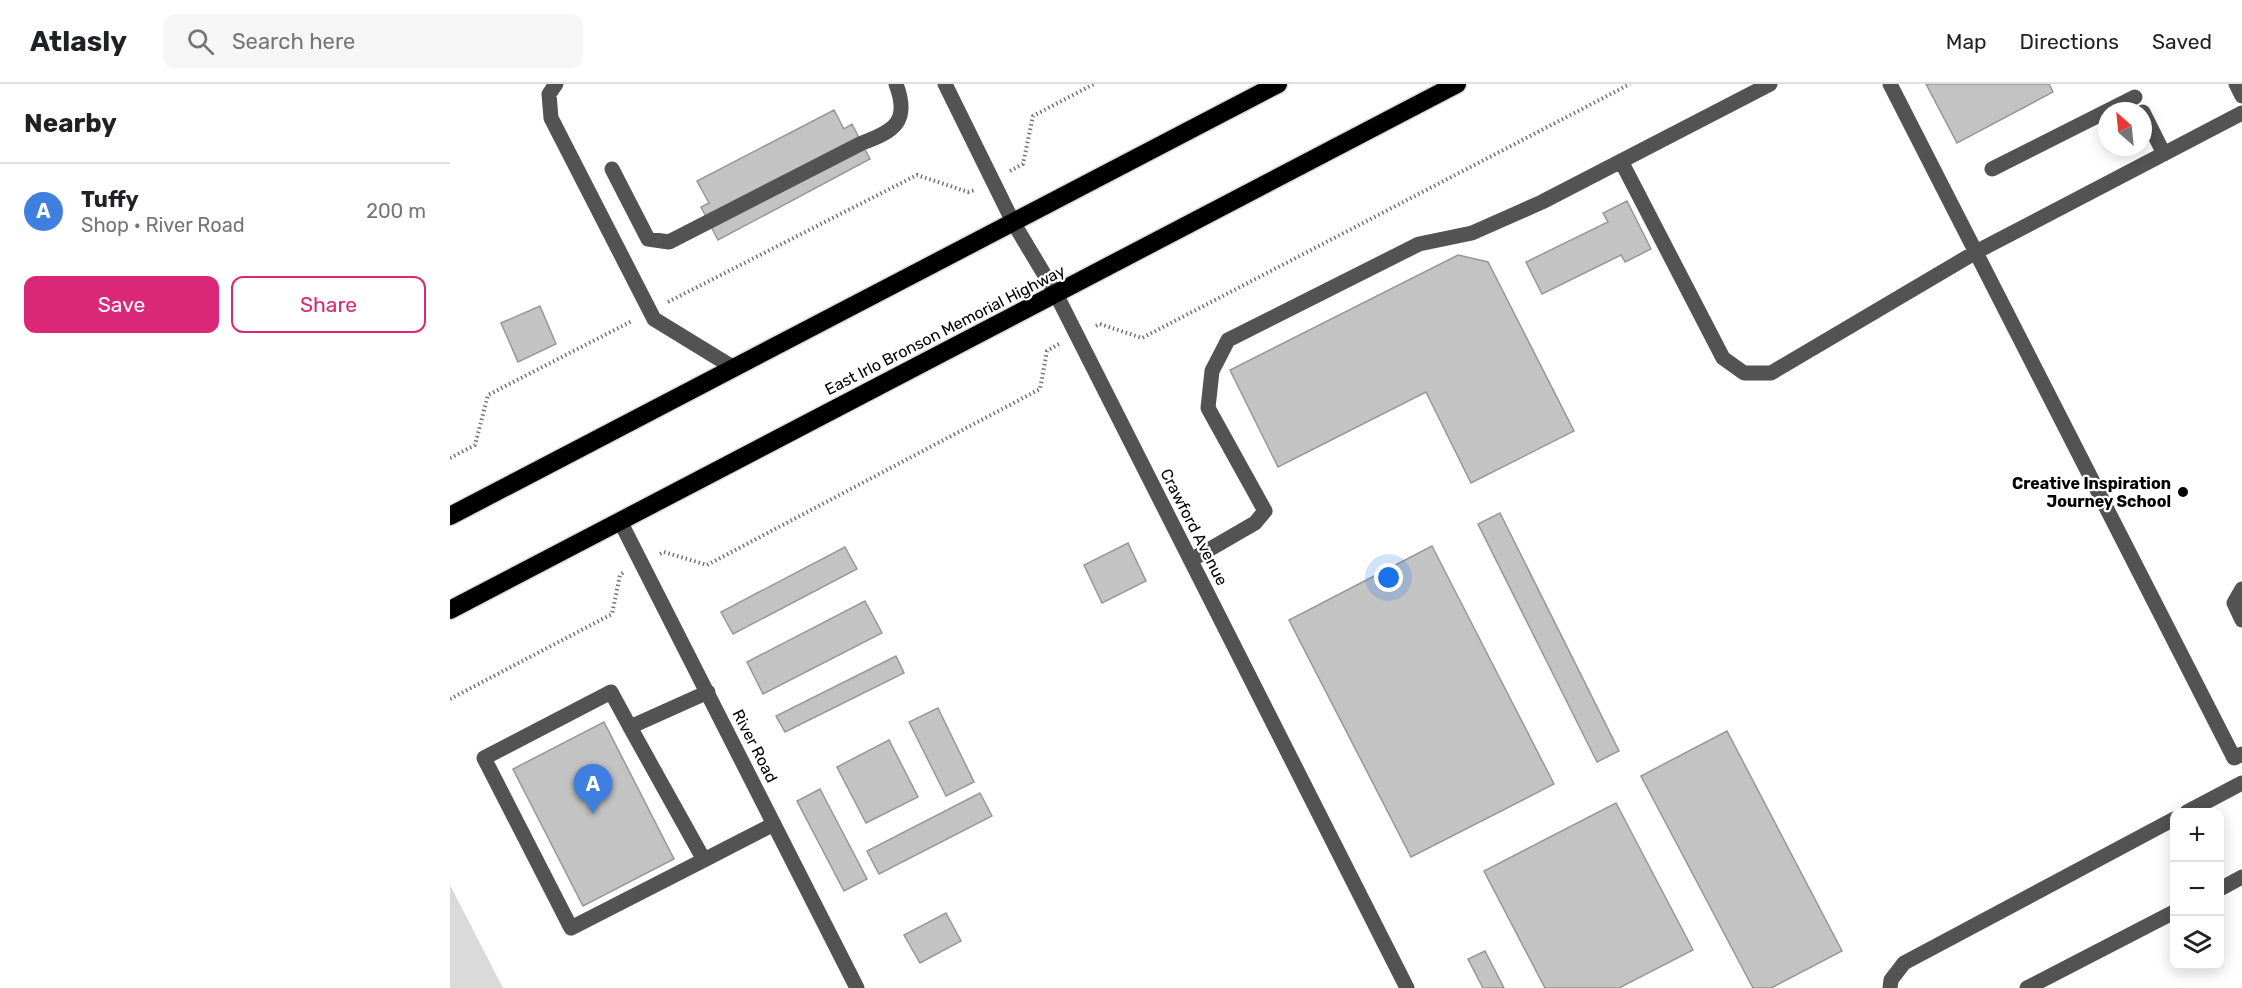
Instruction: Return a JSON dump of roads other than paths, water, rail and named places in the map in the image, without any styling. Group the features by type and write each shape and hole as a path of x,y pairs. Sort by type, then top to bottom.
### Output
{"highway":[{"path":"450,516 1278,84"},
{"name":"East Irlo Bronson Memorial Highway","path":"450,610 1457,84"}],"street":[{"path":"556,84 549,94 550,118 650,311 660,323 734,368"},
{"path":"612,169 648,239 669,242 862,143 882,136 899,121 903,109 897,84"},
{"name":"Crawford Avenue","path":"945,84 1013,222 1056,294 1407,988"},
{"path":"1191,560 1255,523 1265,511 1208,408 1212,371 1228,340 1419,244 1472,233 1621,161 1770,84"},
{"path":"1890,84 2238,756 2242,773"},
{"path":"2236,84 2242,96"},
{"path":"1992,169 2132,90"},
{"path":"1621,161 1723,358 1744,373 1771,373 1976,252 2242,113"},
{"path":"2152,129 2164,154"},
{"name":"River Road","path":"620,521 857,988"},
{"path":"2242,590 2234,603 2242,620"},
{"path":"704,860 611,692 484,758 571,928 704,860 774,824"},
{"path":"630,727 708,692"},
{"path":"2196,808 2242,783"},
{"path":"1890,988 1891,980 1904,963 2170,822"},
{"path":"2224,887 2242,878"},
{"path":"2027,988 2170,915"}],"place":[{"name":"Creative Inspiration Journey School","path":"2183,492"},
{"name":"Tuffy","path":"593,814"}]}
